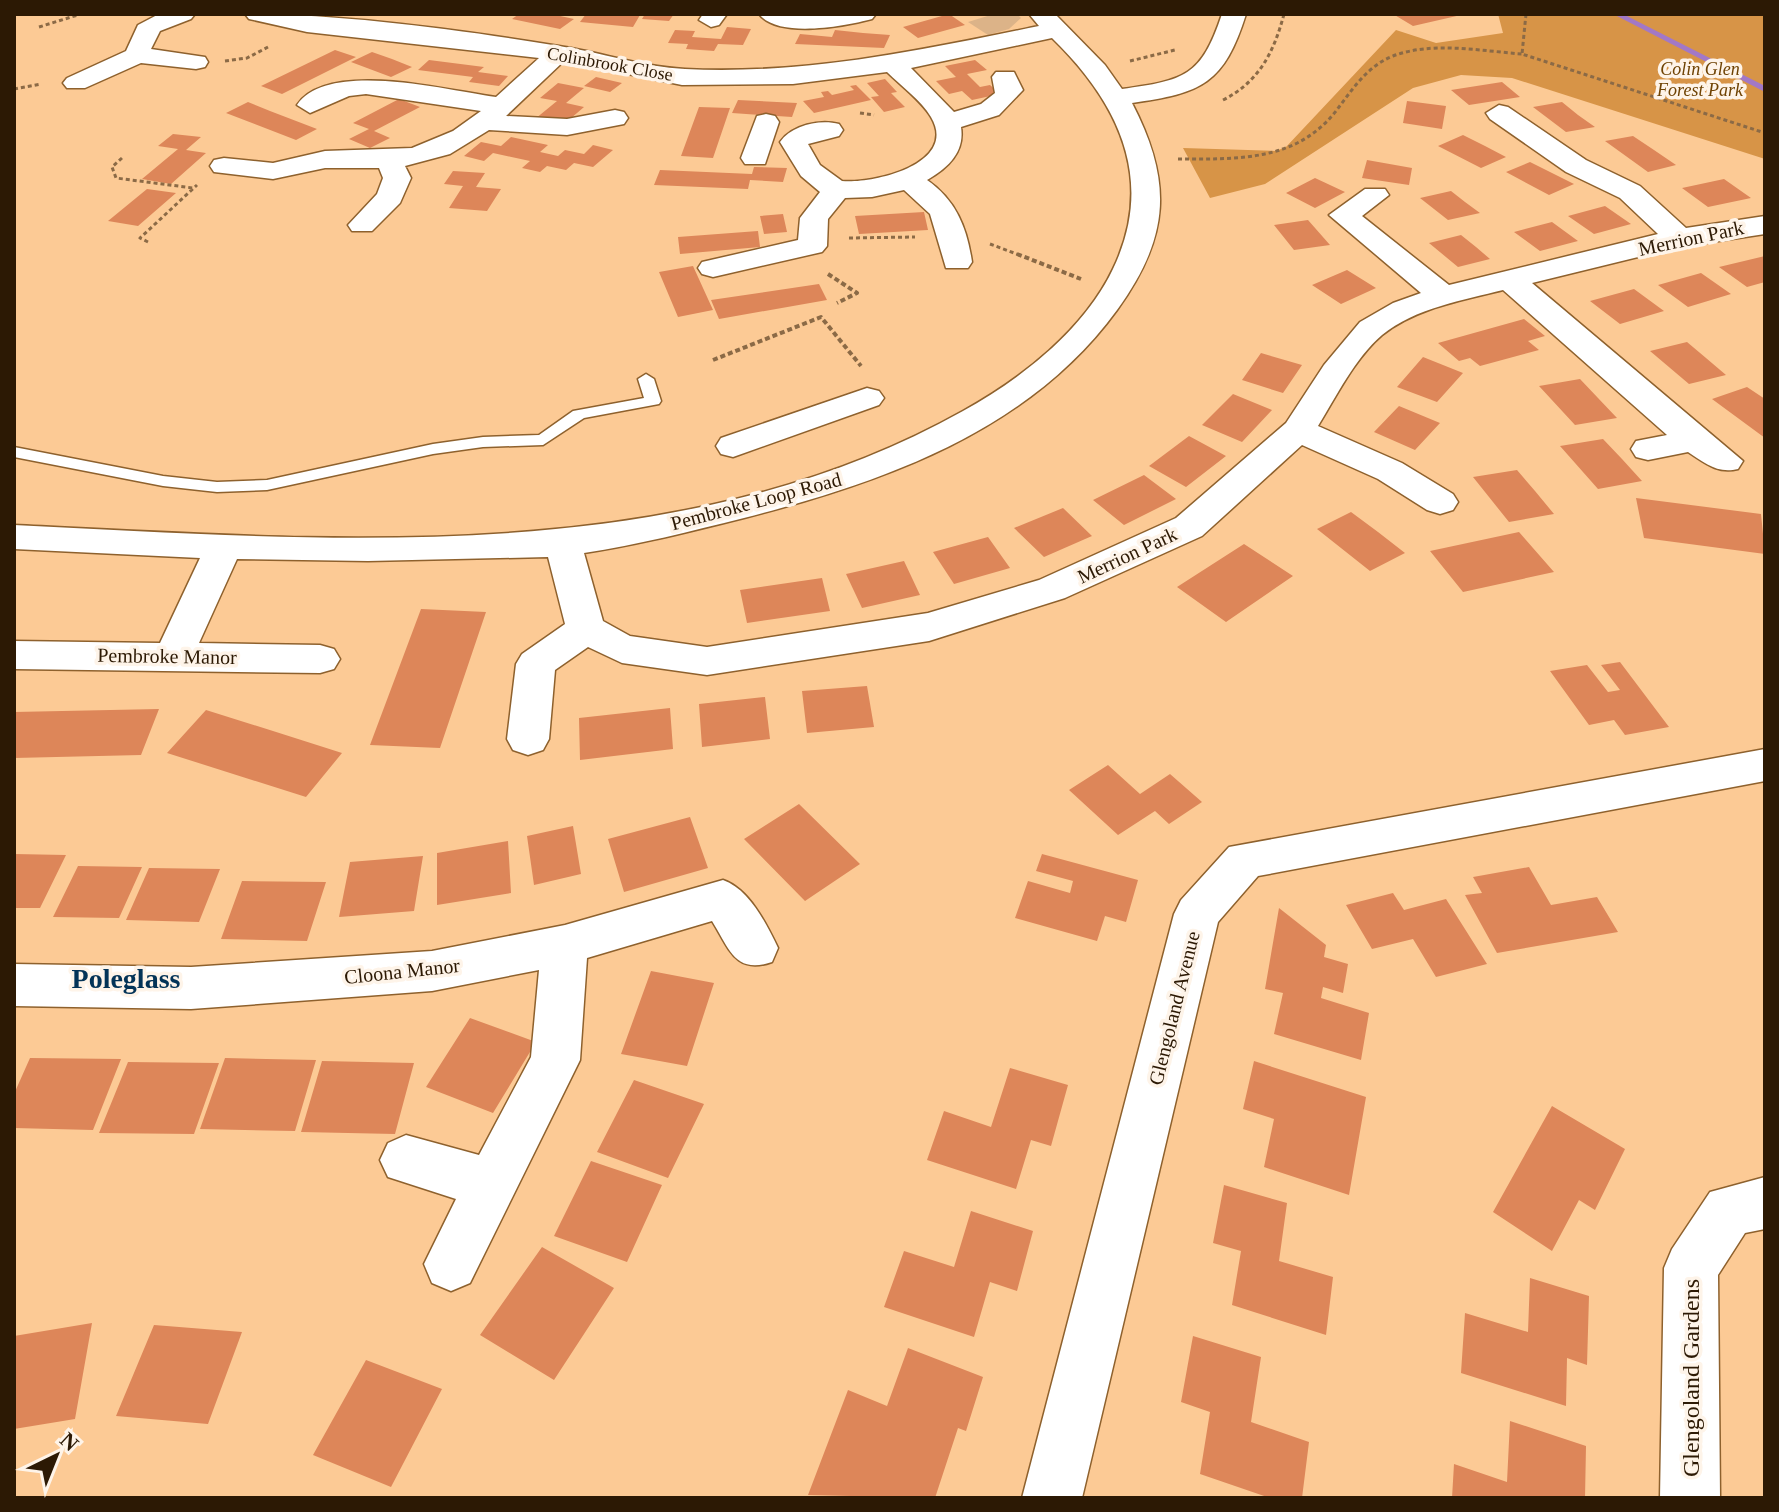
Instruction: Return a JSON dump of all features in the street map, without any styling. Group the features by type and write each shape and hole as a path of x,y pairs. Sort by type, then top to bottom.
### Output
{"street":[{"path":"138,55 138,26 183,14"},
{"name":"Colinbrook Close","path":"257,14 307,25 423,35 559,53 667,75 743,77 793,76 893,64 1050,21"},
{"path":"423,35 448,14"},
{"path":"743,77 775,16 843,20 864,14"},
{"path":"1116,97 1169,87 1207,71 1234,14"},
{"name":"Pembroke Loop Road","path":"14,537 316,550 564,543 737,508 859,437 979,416 1022,389 1096,321 1134,263 1148,213 1145,160 1116,97 1096,69 1050,21"},
{"path":"224,166 273,171 330,159 389,160 446,145 494,114 559,53"},
{"path":"76,83 138,55 196,62"},
{"path":"793,142 809,171 838,189 891,186 908,180 943,155 948,142 946,122 893,64"},
{"path":"946,122 984,114 999,106 1010,90 1005,77"},
{"path":"310,105 343,89 366,86 560,130 588,127 615,118"},
{"path":"1504,127 1549,144 1591,174 1630,192 1679,238"},
{"path":"761,139 793,142 804,134 830,130"},
{"path":"362,225 390,197 397,178 389,160"},
{"path":"250,190 273,171"},
{"path":"908,180 939,201 955,249"},
{"path":"713,268 802,246 814,218 838,189"},
{"path":"1375,195 1343,215 1443,296"},
{"name":"Merrion Park","path":"586,629 622,649 707,661 929,627 1052,589 1189,527 1298,430 1336,372 1371,329 1404,310 1443,296 1679,238 1765,225"},
{"path":"920,237 955,249"},
{"path":"1511,281 1694,440 1726,461"},
{"path":"733,446 859,437 867,398"},
{"path":"1298,430 1390,471 1440,502"},
{"path":"1648,449 1694,440"},
{"path":"528,739 536,664 586,629 572,588 564,543"},
{"path":"173,656 224,547"},
{"name":"Pembroke Manor","path":"14,655 320,659"},
{"name":"Glengoland Avenue","path":"1052,1498 1197,914 1245,860 1765,765"},
{"name":"Cloona Manor","path":"14,985 191,988 432,971 565,945 723,899 755,948"},
{"path":"451,1264 555,1060 565,945"},
{"path":"406,1160 493,1184"},
{"name":"Glengoland Gardens","path":"1690,1498 1691,1268 1729,1210 1765,1203"}],"lane":[{"path":"14,452 163,481 217,487 267,485 433,449 483,442 543,440 579,414 653,401 646,379"}],"path":[{"path":"39,27 81,14"},
{"path":"1522,54 1526,14"},
{"path":"196,62 247,58 307,25"},
{"path":"1266,37 1278,38"},
{"path":"1127,62 1224,40"},
{"path":"1145,160 1254,158 1296,148 1331,117 1365,72 1397,55 1420,52 1522,54 1765,133"},
{"path":"122,158 112,167 116,178 194,188"},
{"path":"148,242 140,238 194,188 224,166"},
{"path":"802,246 920,237"},
{"path":"802,246 857,293 837,303"},
{"path":"955,249 1000,246 1084,280"},
{"path":"713,360 821,317 872,379 867,398"}],"shaded area":[{"path":"994,14 1017,14 1021,18 1009,29 988,35 968,22"}],"green space":[{"name":"Colin Glen Forest Park","path":"1498,14 1765,14 1765,159 1512,78 1461,75 1413,88 1265,184 1210,198 1183,148 1276,151 1286,147 1396,30 1436,43 1503,33"}],"building":[{"path":"519,14 551,14 574,19 560,29 512,19"},
{"path":"586,14 640,15 633,27 580,22"},
{"path":"645,14 674,14 669,21 642,19"},
{"path":"949,14 965,25 918,38 903,27"},
{"path":"1393,14 1461,14 1461,15 1413,26"},
{"path":"727,27 751,29 743,45 718,44 714,51 686,49 688,44 668,43 675,30 695,31 692,37 721,39"},
{"path":"835,30 890,35 884,48 795,44 800,34 832,37"},
{"path":"335,50 356,57 282,94 261,86"},
{"path":"372,52 412,67 391,77 351,62"},
{"path":"429,60 484,67 478,72 508,76 499,86 469,82 473,77 418,70"},
{"path":"975,60 987,70 967,74 980,87 990,85 1000,94 972,100 962,91 949,94 936,81 956,77 945,66"},
{"path":"596,77 622,83 610,92 584,86"},
{"path":"885,79 897,92 891,93 905,107 884,112 871,97 879,96 867,83"},
{"path":"1502,82 1520,97 1469,105 1451,90"},
{"path":"558,83 584,88 566,103 584,107 563,125 535,119 557,101 540,98"},
{"path":"856,85 871,100 814,113 803,101 824,97 821,92 828,91 832,95 854,90 850,86"},
{"path":"399,99 420,107 374,131 390,138 370,148 349,139 369,129 353,123"},
{"path":"738,100 797,103 792,117 732,113"},
{"path":"1407,101 1446,106 1442,129 1403,123"},
{"path":"248,102 317,129 296,140 226,113"},
{"path":"1562,102 1595,127 1566,132 1533,107"},
{"path":"699,107 730,108 713,158 681,156"},
{"path":"173,134 201,137 186,150 206,153 171,184 142,179 178,149 158,146"},
{"path":"1463,135 1506,157 1481,168 1438,146"},
{"path":"1633,136 1676,165 1648,172 1605,141"},
{"path":"511,137 548,145 540,152 558,156 565,150 584,154 593,145 613,150 593,167 574,163 566,170 547,166 540,172 522,168 530,161 493,153 484,161 464,156 481,142 501,146"},
{"path":"1367,160 1412,168 1409,185 1362,178"},
{"path":"1530,162 1574,184 1549,195 1506,172"},
{"path":"754,167 787,168 783,182 750,180 748,189 654,185 660,170 752,174"},
{"path":"453,171 485,173 476,187 501,189 487,211 449,208 463,186 444,184"},
{"path":"1315,178 1345,192 1315,208 1286,193"},
{"path":"1724,179 1751,198 1708,207 1682,188"},
{"path":"147,189 176,193 138,226 108,221"},
{"path":"1451,191 1480,213 1448,220 1420,198"},
{"path":"1605,206 1631,224 1594,234 1568,216"},
{"path":"924,212 928,230 859,234 855,216"},
{"path":"783,214 787,232 764,234 760,216"},
{"path":"1308,220 1330,245 1294,250 1274,225"},
{"path":"1552,222 1578,241 1540,251 1514,232"},
{"path":"758,231 760,247 680,254 678,237"},
{"path":"1461,235 1490,259 1458,267 1429,243"},
{"path":"1765,256 1765,282 1747,287 1719,267"},
{"path":"693,266 713,310 678,317 659,272"},
{"path":"1347,270 1376,288 1341,304 1312,285"},
{"path":"1701,273 1731,294 1688,307 1658,285"},
{"path":"819,284 827,300 719,319 711,300"},
{"path":"1634,289 1664,311 1620,324 1590,301"},
{"path":"1524,319 1545,336 1528,341 1539,350 1480,366 1470,358 1459,361 1438,343"},
{"path":"1687,342 1726,375 1689,384 1650,351"},
{"path":"1261,353 1302,365 1283,393 1242,380"},
{"path":"1423,357 1463,373 1437,402 1397,387"},
{"path":"1580,379 1617,418 1575,425 1539,386"},
{"path":"1747,387 1765,399 1765,438 1712,399"},
{"path":"1233,394 1272,410 1242,442 1202,425"},
{"path":"1399,406 1440,423 1415,450 1374,432"},
{"path":"1189,436 1226,456 1186,487 1149,466"},
{"path":"1603,439 1642,481 1598,489 1560,446"},
{"path":"1517,470 1554,514 1509,522 1473,477"},
{"path":"1144,475 1176,499 1124,525 1093,500"},
{"path":"1636,498 1761,514 1765,554 1644,538"},
{"path":"1063,508 1092,536 1044,557 1014,528"},
{"path":"1351,512 1405,553 1370,571 1317,529"},
{"path":"1519,532 1554,572 1463,592 1430,551"},
{"path":"988,537 1010,568 954,584 933,552"},
{"path":"1244,544 1293,576 1226,622 1177,587"},
{"path":"904,561 920,595 862,608 846,574"},
{"path":"822,578 830,611 747,623 740,590"},
{"path":"421,609 486,612 440,748 370,745"},
{"path":"1620,662 1669,727 1625,735 1614,720 1589,725 1550,671 1587,665 1608,692 1620,690 1601,665"},
{"path":"867,686 874,727 807,733 802,691"},
{"path":"765,697 770,739 702,747 699,704"},
{"path":"670,708 673,749 580,760 579,718"},
{"path":"159,709 141,755 14,758 14,712"},
{"path":"206,710 342,753 306,797 167,753"},
{"path":"1108,765 1140,794 1170,774 1202,802 1169,824 1155,811 1118,835 1069,790"},
{"path":"799,804 860,864 805,901 744,839"},
{"path":"690,817 708,868 624,892 608,839"},
{"path":"573,826 581,874 534,885 527,836"},
{"path":"508,841 511,893 437,905 437,853"},
{"path":"14,854 66,855 40,908 14,908"},
{"path":"1042,854 1138,880 1126,922 1105,916 1097,941 1015,918 1028,881 1070,893 1073,881 1036,871"},
{"path":"423,856 414,911 339,917 350,862"},
{"path":"78,866 142,867 119,918 53,917"},
{"path":"1529,867 1551,905 1597,897 1618,932 1497,953 1465,895 1482,893 1473,877"},
{"path":"149,868 220,869 199,922 126,920"},
{"path":"242,881 326,882 307,941 221,939"},
{"path":"1393,893 1404,910 1446,899 1487,964 1436,977 1413,939 1372,949 1346,905"},
{"path":"1279,908 1326,945 1324,957 1348,964 1343,993 1323,987 1321,998 1369,1013 1361,1060 1274,1034 1283,993 1265,989"},
{"path":"651,971 714,983 687,1066 621,1054"},
{"path":"470,1018 536,1042 493,1113 426,1087"},
{"path":"30,1058 121,1059 93,1130 14,1128 14,1094"},
{"path":"225,1058 316,1060 295,1131 200,1129"},
{"path":"322,1061 414,1063 395,1134 301,1132"},
{"path":"1254,1061 1366,1097 1349,1195 1264,1167 1274,1119 1243,1109"},
{"path":"128,1062 219,1063 194,1134 99,1133"},
{"path":"1010,1068 1068,1085 1051,1146 1031,1140 1016,1189 927,1160 944,1111 991,1127"},
{"path":"634,1080 704,1104 668,1178 597,1152"},
{"path":"1552,1106 1625,1149 1595,1210 1579,1200 1552,1251 1493,1212"},
{"path":"591,1161 662,1185 627,1262 554,1236"},
{"path":"1224,1185 1287,1203 1279,1261 1333,1277 1326,1335 1232,1305 1241,1251 1213,1243"},
{"path":"971,1211 1033,1231 1017,1291 990,1282 974,1337 884,1307 904,1251 954,1267"},
{"path":"542,1247 614,1288 554,1380 480,1335"},
{"path":"1530,1278 1589,1296 1587,1365 1567,1358 1566,1406 1461,1373 1465,1313 1528,1332"},
{"path":"92,1323 75,1419 14,1429 14,1336"},
{"path":"154,1325 242,1332 208,1424 116,1416"},
{"path":"1193,1336 1261,1357 1251,1422 1309,1442 1302,1498 1270,1498 1200,1474 1210,1412 1181,1402"},
{"path":"908,1348 983,1377 966,1431 958,1428 935,1498 808,1495 848,1390 887,1406"},
{"path":"366,1360 442,1389 391,1487 313,1455"},
{"path":"1510,1421 1586,1446 1585,1498 1452,1498 1454,1464 1507,1482"}],"waterway":[{"path":"1617,14 1765,89"}],"district":[{"name":"Poleglass","path":"126,978"}]}
